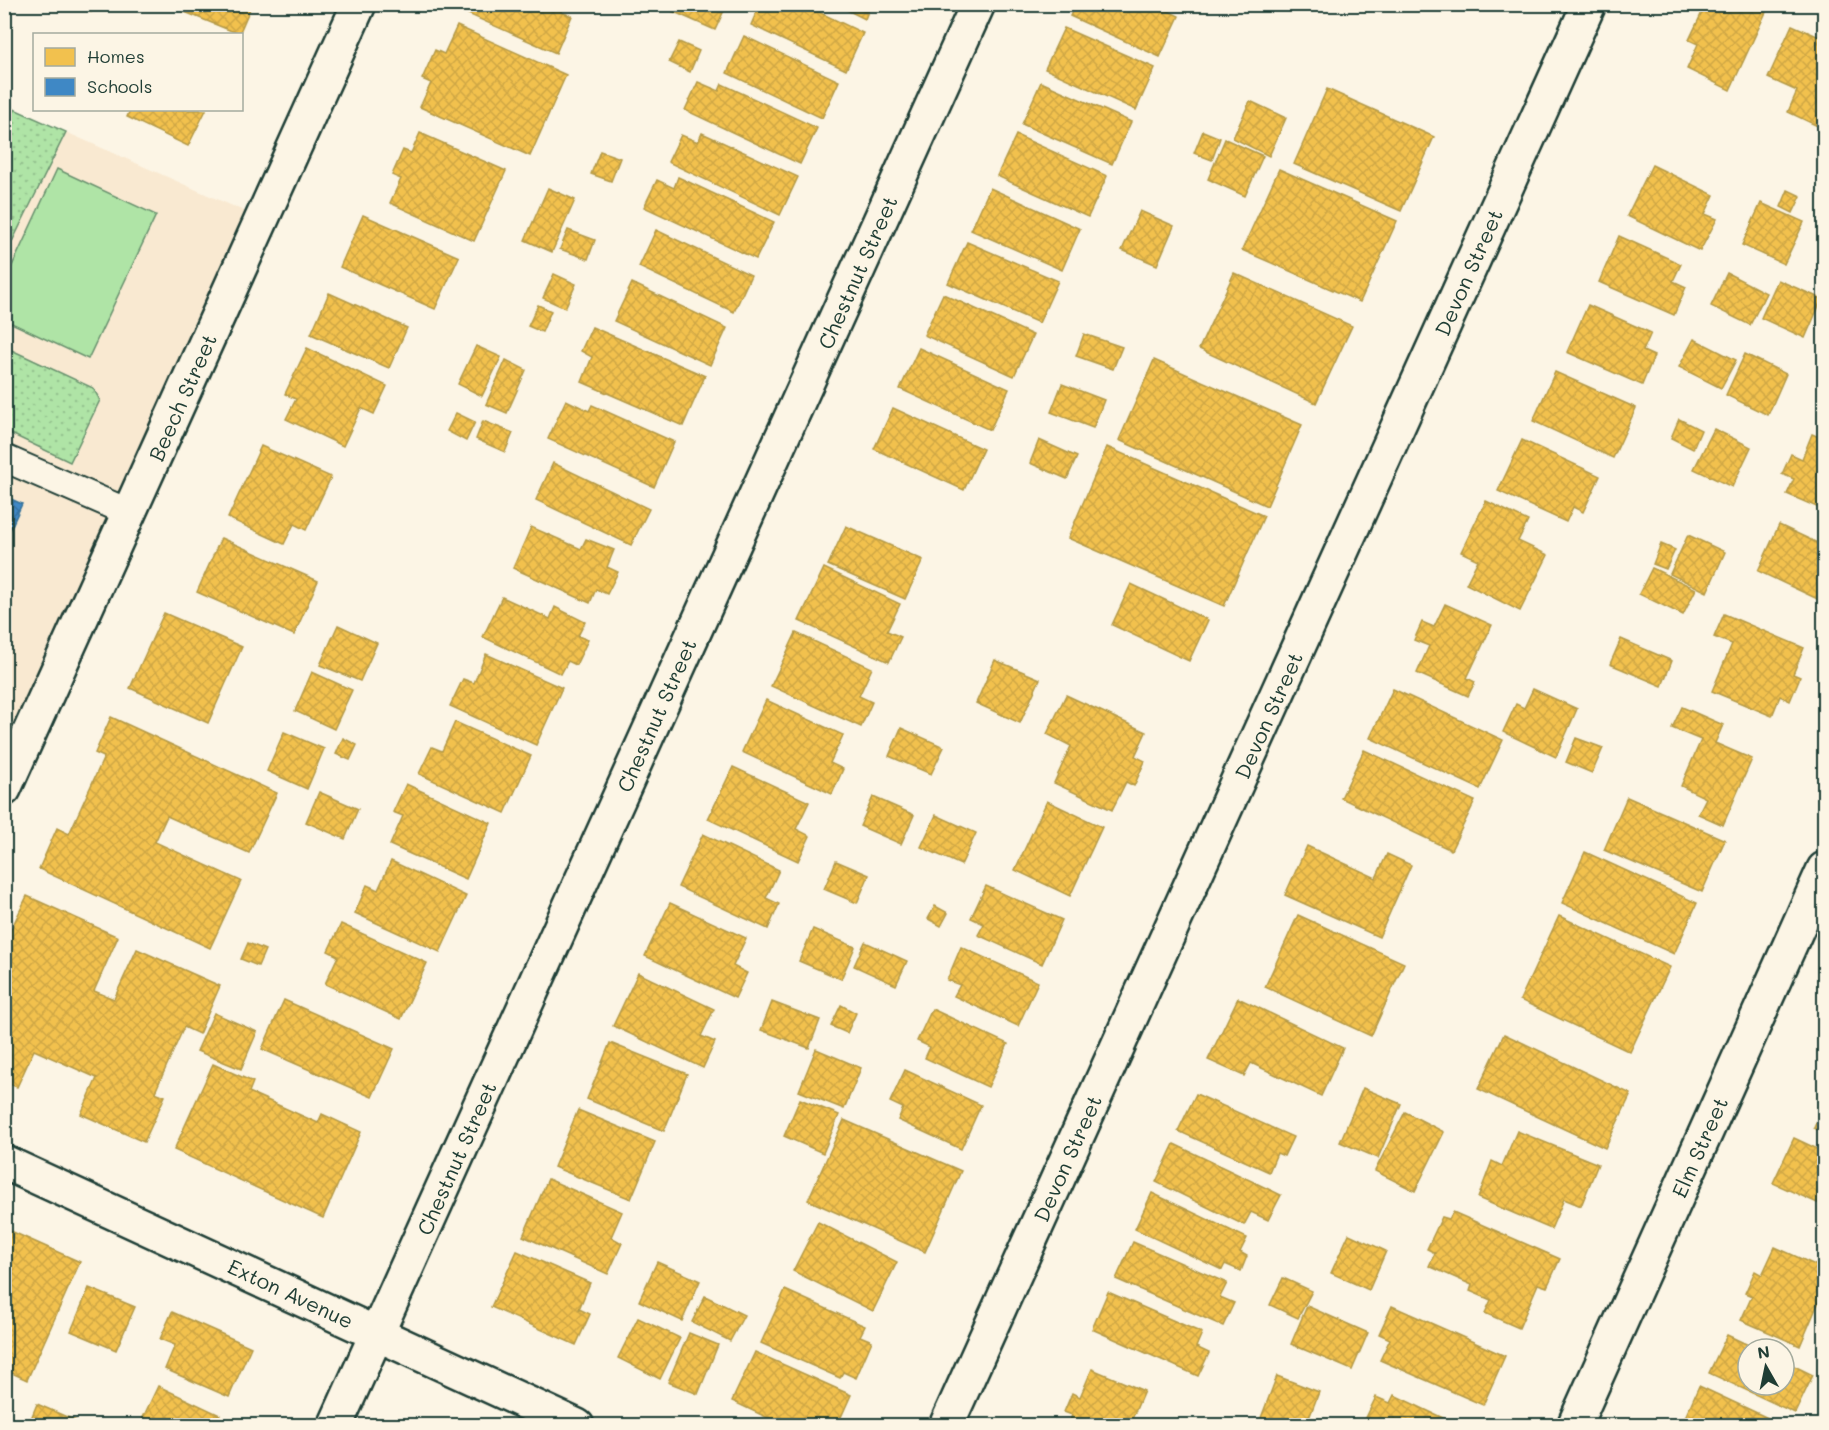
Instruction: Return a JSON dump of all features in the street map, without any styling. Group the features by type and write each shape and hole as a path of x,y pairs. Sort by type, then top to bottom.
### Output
{"street":[{"name":"Beech Street","path":"4,789 359,4"},
{"name":"Chestnut Street","path":"335,1425 978,4"},
{"name":"Devon Street","path":"946,1425 1589,4"},
{"name":"Elm Street","path":"1574,1425 1824,869"},
{"name":"Exton Avenue","path":"4,1162 577,1425"}],"lane":[{"path":"4,458 129,513"}],"shaded area":[{"path":"5,105 262,219 5,789"}],"green space":[{"path":"5,105 66,132 5,256"},
{"path":"57,169 156,215 88,359 5,320 5,281"},
{"path":"5,347 93,388 100,400 70,462 5,431"}],"building: Homes":[{"path":"75,4 95,4 91,12"},
{"path":"165,4 252,4 239,33"},
{"path":"473,4 564,4 561,12 572,16 556,53 468,14"},
{"path":"675,4 727,4 715,30 672,11"},
{"path":"760,4 802,4 863,33 846,70 751,25"},
{"path":"835,4 871,4 865,19"},
{"path":"1075,4 1154,4 1179,16 1160,57 1070,16"},
{"path":"1706,4 1750,4 1766,12 1730,90 1687,69 1698,44 1689,40"},
{"path":"1792,25 1824,39 1824,129 1788,112 1797,91 1768,78"},
{"path":"457,26 566,75 530,156 420,107 431,83 422,79 435,50 444,54"},
{"path":"1064,28 1155,68 1136,110 1045,69"},
{"path":"744,36 839,81 822,118 727,73"},
{"path":"679,42 699,51 690,72 669,62"},
{"path":"698,82 719,91 722,84 817,128 800,164 685,110"},
{"path":"1041,82 1131,122 1112,164 1022,124"},
{"path":"1327,89 1434,137 1401,211 1294,164"},
{"path":"1250,101 1286,118 1269,156 1233,138"},
{"path":"130,111 206,111 188,146 127,117"},
{"path":"1203,131 1220,138 1212,160 1194,153"},
{"path":"420,133 506,171 474,241 390,203 401,179 392,175 403,150 411,153"},
{"path":"702,133 798,177 780,215 668,162 681,135 698,142"},
{"path":"1016,135 1107,176 1088,217 997,176"},
{"path":"1225,139 1263,156 1245,196 1208,179"},
{"path":"600,151 620,158 611,181 591,174"},
{"path":"1652,165 1714,195 1705,214 1717,219 1700,251 1627,216"},
{"path":"1279,169 1397,221 1360,302 1242,250"},
{"path":"678,177 774,222 756,259 644,207 657,180 674,188"},
{"path":"548,188 575,200 552,252 525,240"},
{"path":"990,188 1080,229 1062,270 971,230"},
{"path":"1788,190 1801,196 1793,213 1781,207"},
{"path":"1761,203 1804,222 1784,264 1742,245"},
{"path":"1140,211 1174,226 1157,265 1122,250"},
{"path":"363,215 459,257 435,309 340,267"},
{"path":"568,230 595,240 588,259 560,249"},
{"path":"656,230 751,275 734,312 639,267"},
{"path":"1619,236 1681,264 1673,281 1686,287 1674,315 1599,282"},
{"path":"967,242 1058,281 1039,323 948,283"},
{"path":"1234,273 1352,326 1316,403 1199,349"},
{"path":"1727,273 1766,293 1750,325 1711,306"},
{"path":"554,274 576,284 565,308 543,298"},
{"path":"1778,280 1822,299 1805,338 1761,318"},
{"path":"632,283 727,328 710,365 614,321"},
{"path":"329,293 407,328 389,368 311,334"},
{"path":"943,294 1033,335 1014,376 924,335"},
{"path":"538,305 551,311 542,332 528,326"},
{"path":"1588,305 1651,333 1643,351 1654,356 1642,385 1567,352"},
{"path":"592,327 705,376 683,426 582,382 592,357 581,351"},
{"path":"1084,334 1122,347 1113,369 1076,356"},
{"path":"1694,339 1736,360 1721,388 1679,367"},
{"path":"476,346 501,357 482,396 458,384"},
{"path":"307,348 387,386 374,414 361,408 343,446 286,419 296,399 285,394"},
{"path":"919,348 1009,389 990,430 900,389"},
{"path":"1745,354 1786,374 1768,415 1726,395"},
{"path":"506,360 526,370 507,413 486,404"},
{"path":"1154,360 1302,425 1267,506 1119,440"},
{"path":"1555,372 1636,408 1613,458 1533,421"},
{"path":"1062,384 1104,400 1093,428 1051,412"},
{"path":"566,400 589,411 592,405 674,442 654,487 548,439"},
{"path":"893,408 983,449 964,490 874,449"},
{"path":"456,413 475,422 466,441 447,431"},
{"path":"1679,419 1701,430 1693,449 1671,438"},
{"path":"483,421 513,433 505,452 476,439"},
{"path":"1714,429 1751,447 1732,487 1694,469"},
{"path":"1812,434 1824,439 1824,510 1787,494 1794,479 1782,474 1791,454 1802,459"},
{"path":"1039,440 1077,457 1067,479 1030,463"},
{"path":"1522,440 1600,476 1583,512 1573,507 1566,522 1498,491"},
{"path":"261,446 331,477 306,530 294,524 284,544 228,518"},
{"path":"1107,447 1264,516 1224,606 1068,538"},
{"path":"553,463 649,509 631,545 536,500"},
{"path":"1486,501 1528,521 1518,541 1548,555 1520,611 1466,584 1478,560 1461,552"},
{"path":"1779,525 1824,546 1824,602 1758,571"},
{"path":"846,526 923,560 905,599 828,565"},
{"path":"531,527 581,549 586,539 614,550 607,567 618,572 607,594 596,589 590,603 513,568"},
{"path":"1688,535 1725,552 1707,592 1670,574"},
{"path":"221,538 318,581 294,635 197,592"},
{"path":"1661,544 1675,550 1666,569 1653,564"},
{"path":"824,568 900,604 887,631 901,637 889,662 799,621"},
{"path":"1652,568 1696,589 1683,615 1639,594"},
{"path":"1131,584 1208,620 1189,661 1112,625"},
{"path":"502,597 550,619 555,607 585,622 578,636 588,640 576,665 568,661 561,674 483,637"},
{"path":"1445,604 1492,625 1467,678 1475,682 1468,696 1417,673 1429,646 1414,640 1422,622 1434,627"},
{"path":"164,613 242,647 208,723 130,688"},
{"path":"1724,614 1804,648 1793,674 1800,677 1790,701 1780,696 1772,716 1712,691 1732,644 1714,637"},
{"path":"338,625 377,643 360,681 320,665"},
{"path":"796,633 872,668 859,696 872,702 861,727 771,686"},
{"path":"1621,639 1672,661 1662,686 1610,664"},
{"path":"486,654 562,688 536,745 450,706 463,679 474,683"},
{"path":"995,660 1040,679 1020,723 976,703"},
{"path":"312,672 352,690 334,729 295,711"},
{"path":"1393,689 1503,740 1480,789 1370,738"},
{"path":"1533,689 1577,709 1556,757 1503,732 1516,704 1524,708"},
{"path":"1066,695 1146,732 1135,756 1145,761 1134,786 1126,782 1112,810 1054,783 1071,746 1047,734"},
{"path":"766,700 843,735 830,763 843,769 832,794 742,752"},
{"path":"1682,707 1723,725 1715,743 1752,759 1723,825 1698,814 1706,798 1681,786 1701,740 1672,728"},
{"path":"111,717 277,793 249,853 167,816 155,842 241,881 210,948 39,869 57,828 69,834 104,757 95,753"},
{"path":"455,722 531,756 505,813 419,774 432,747 442,751"},
{"path":"901,728 944,747 931,774 889,756"},
{"path":"284,732 324,749 307,789 267,771"},
{"path":"343,738 357,745 350,760 336,754"},
{"path":"1576,738 1603,748 1592,773 1566,762"},
{"path":"1364,750 1475,801 1451,850 1341,798"},
{"path":"733,767 809,802 796,829 810,836 798,861 708,819"},
{"path":"406,784 491,823 466,879 390,845 403,816 393,812"},
{"path":"319,792 358,809 345,839 306,822"},
{"path":"873,797 914,815 901,844 860,826"},
{"path":"1627,797 1725,840 1702,892 1604,850"},
{"path":"1047,801 1102,827 1070,896 1015,870"},
{"path":"936,815 976,833 961,865 921,847"},
{"path":"703,834 779,870 766,898 779,904 768,929 678,887"},
{"path":"1307,846 1376,878 1387,854 1411,865 1379,937 1285,895"},
{"path":"1585,852 1697,903 1674,954 1562,903"},
{"path":"391,861 466,896 440,952 355,913 367,885 378,890"},
{"path":"836,861 869,875 857,903 824,889"},
{"path":"986,886 1062,920 1042,964 978,935 984,924 971,918"},
{"path":"27,896 118,937 94,991 114,999 137,949 220,986 199,1034 184,1027 155,1092 165,1096 144,1142 81,1114 97,1078 34,1050 17,1087 4,1082 4,944"},
{"path":"670,903 746,938 733,966 747,973 735,998 645,956"},
{"path":"935,906 948,913 941,926 928,919"},
{"path":"1298,915 1404,963 1371,1036 1265,987"},
{"path":"1559,916 1670,967 1630,1052 1520,1000"},
{"path":"341,924 427,963 401,1019 325,984 338,956 328,951"},
{"path":"813,929 855,947 841,979 799,961"},
{"path":"865,942 907,961 896,985 854,966"},
{"path":"248,943 265,950 258,966 241,959"},
{"path":"961,947 1038,982 1018,1026 954,996 960,985 947,980"},
{"path":"638,973 714,1009 701,1036 715,1042 703,1068 613,1026"},
{"path":"1238,998 1343,1048 1321,1096 1251,1063 1244,1076 1208,1060"},
{"path":"284,1000 394,1049 372,1097 262,1049"},
{"path":"772,1002 820,1020 809,1048 761,1030"},
{"path":"841,1005 856,1013 847,1033 831,1026"},
{"path":"932,1009 1008,1044 988,1087 925,1058 930,1047 917,1041"},
{"path":"214,1013 257,1032 241,1069 197,1051"},
{"path":"1504,1034 1631,1094 1605,1148 1478,1089"},
{"path":"610,1043 687,1074 664,1131 587,1099"},
{"path":"816,1049 861,1068 844,1109 799,1091"},
{"path":"213,1064 253,1082 249,1092 318,1123 322,1114 361,1132 323,1218 174,1150"},
{"path":"905,1070 981,1105 961,1149 898,1120 903,1108 890,1102"},
{"path":"1363,1088 1401,1104 1378,1158 1340,1142"},
{"path":"1196,1094 1293,1137 1284,1156 1277,1153 1269,1172 1178,1131"},
{"path":"800,1099 839,1115 823,1153 784,1136"},
{"path":"1824,1104 1824,1133 1814,1128"},
{"path":"578,1110 655,1142 631,1199 554,1167"},
{"path":"1405,1112 1444,1132 1415,1191 1375,1171"},
{"path":"844,1120 961,1171 925,1252 808,1200"},
{"path":"1517,1131 1598,1164 1581,1206 1564,1199 1551,1229 1478,1198 1492,1161 1502,1166"},
{"path":"1794,1138 1824,1152 1824,1216 1819,1209 1822,1205 1773,1183"},
{"path":"1174,1144 1281,1195 1268,1220 1251,1212 1244,1225 1156,1182"},
{"path":"548,1179 622,1212 611,1237 622,1243 608,1274 523,1236"},
{"path":"1152,1193 1247,1238 1240,1252 1247,1256 1241,1271 1225,1264 1222,1270 1135,1229"},
{"path":"1453,1212 1560,1259 1547,1287 1538,1284 1519,1328 1485,1313 1491,1300 1470,1291 1472,1285 1429,1266 1435,1253 1427,1249 1442,1217 1449,1219"},
{"path":"818,1222 897,1262 873,1311 793,1271"},
{"path":"4,1228 80,1262 27,1380 12,1373 4,1389"},
{"path":"1349,1234 1386,1251 1369,1290 1331,1273"},
{"path":"1133,1242 1227,1283 1220,1297 1234,1303 1223,1326 1116,1279"},
{"path":"1775,1247 1824,1269 1824,1301 1820,1299 1800,1346 1796,1344 1796,1337 1780,1337 1741,1320 1752,1296 1745,1293 1755,1271 1762,1275"},
{"path":"517,1251 590,1283 579,1309 590,1314 576,1345 491,1307"},
{"path":"657,1262 700,1281 682,1321 639,1301"},
{"path":"1283,1278 1312,1291 1298,1318 1270,1305"},
{"path":"89,1288 135,1307 116,1350 71,1331"},
{"path":"785,1290 865,1326 860,1336 872,1341 856,1378 843,1372 840,1378 761,1343"},
{"path":"1108,1292 1202,1333 1196,1347 1209,1353 1198,1376 1092,1329"},
{"path":"705,1296 744,1315 730,1341 692,1322"},
{"path":"1307,1306 1368,1333 1352,1370 1291,1344"},
{"path":"1392,1306 1505,1356 1483,1405 1380,1360 1390,1339 1379,1334"},
{"path":"172,1312 251,1347 229,1397 165,1369 175,1345 160,1339"},
{"path":"638,1318 680,1338 660,1379 618,1358"},
{"path":"689,1333 718,1345 698,1394 668,1382"},
{"path":"1727,1335 1736,1339 1736,1386 1709,1373"},
{"path":"755,1352 851,1395 837,1426 785,1426 732,1401"},
{"path":"1796,1367 1813,1375 1795,1413 1761,1397 1796,1397"},
{"path":"1092,1369 1144,1391 1129,1426 1068,1426 1072,1415 1064,1412 1072,1393 1080,1397"},
{"path":"1277,1376 1319,1392 1306,1426 1266,1426 1259,1423"},
{"path":"158,1386 220,1415 215,1426 139,1426"},
{"path":"1699,1386 1785,1426 1682,1424"},
{"path":"1394,1395 1460,1426 1362,1426 1376,1397 1390,1403"},
{"path":"37,1404 76,1421 74,1426 28,1426"}],"building: Schools":[{"path":"4,496 22,504 4,543"}]}
